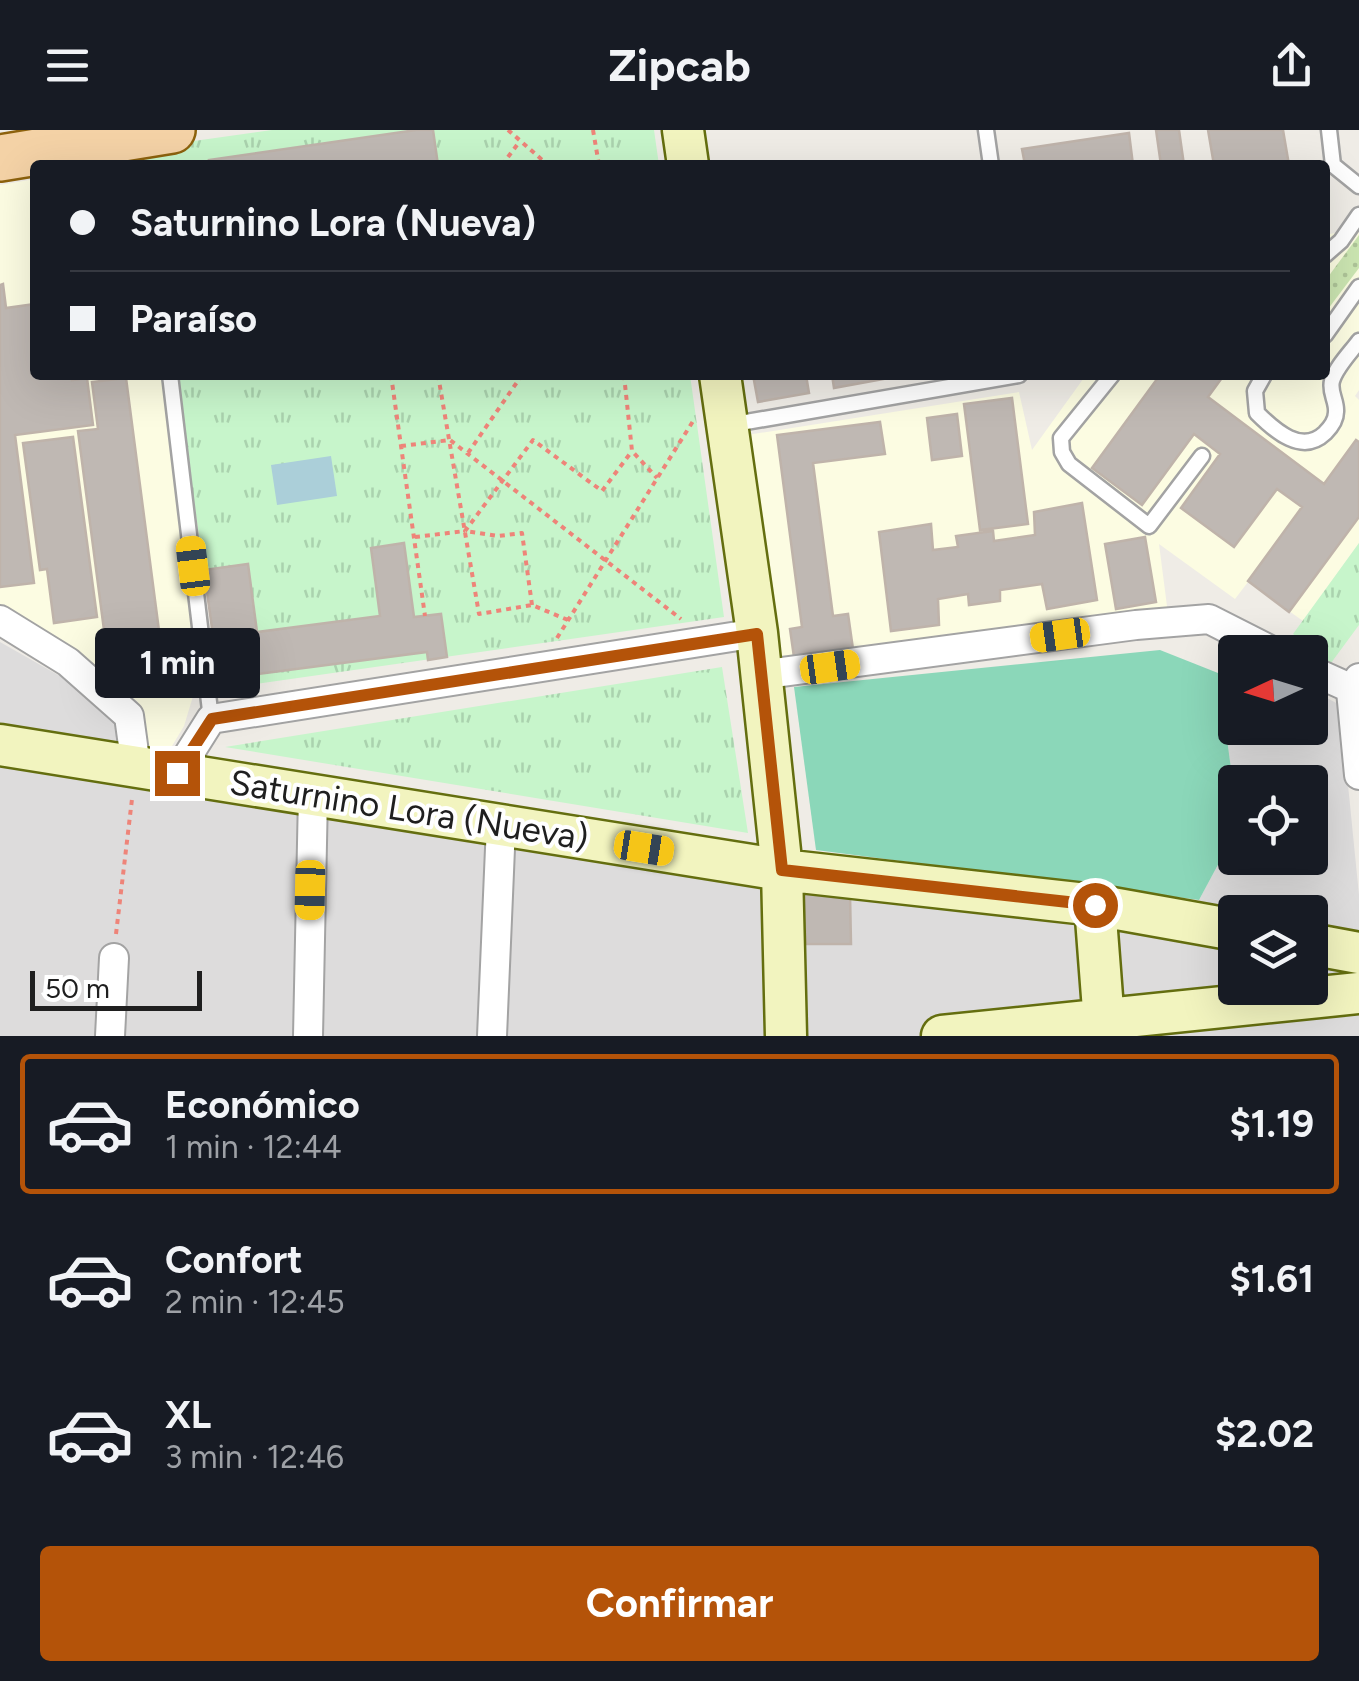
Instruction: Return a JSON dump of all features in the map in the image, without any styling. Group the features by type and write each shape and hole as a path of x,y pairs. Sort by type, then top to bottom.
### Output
{"main road":[{"path":"683,130 687,160"},
{"path":"0,158 149,139"},
{"path":"719,380 712,421 757,634 782,870 786,1036"},
{"name":"Saturnino Lora (Nueva)","path":"0,745 782,870 1095,905 1218,927"},
{"path":"1095,905 1104,1028"},
{"path":"1328,947 1359,953"},
{"path":"942,1036 1104,1028 1354,989"}],"street":[{"path":"760,675 1208,619 1240,635"},
{"path":"0,620 68,662 129,716 136,767"},
{"path":"177,773 212,719 757,634"},
{"path":"1328,677 1356,687 1359,775"},
{"path":"308,1036 313,795"},
{"path":"492,1036 501,825"},
{"path":"110,1036 114,958"}],"lane":[{"path":"986,130 990,160"},
{"path":"1329,130 1333,165 1359,186"},
{"path":"1330,251 1359,215"},
{"path":"1330,328 1359,287"},
{"path":"1330,375 1359,341"},
{"path":"171,380 212,719"},
{"path":"712,421 986,380"},
{"path":"1108,380 1062,438 1062,452 1070,464 1149,526 1202,456"},
{"path":"1261,380 1255,391 1257,413 1281,434 1298,442 1320,438 1334,420 1337,409 1329,380"}],"path":[{"path":"508,130 542,160"},
{"path":"593,130 598,160"},
{"path":"506,160 520,141"},
{"path":"392,380 425,616"},
{"path":"439,380 480,614 532,605 568,620"},
{"path":"468,453 519,380"},
{"path":"625,380 632,451 658,478"},
{"path":"538,668 658,478 712,421"},
{"path":"401,446 450,440 708,642"},
{"path":"465,532 533,440 602,491 632,451"},
{"path":"414,538 465,532 498,536 522,533 532,605"},
{"path":"114,958 136,767"}],"shaded area":[{"path":"30,180 30,380 162,380 201,670 184,726 166,756 146,753 138,702 67,646 0,607 0,185"},
{"path":"1359,217 1359,390 1355,396 1359,400 1359,543 1303,621 1248,582 1235,599 1159,544 1168,614 781,665 747,435 1019,392 1032,450 1082,380 1330,380 1330,234 1349,230"},
{"path":"0,642 65,679 113,720 130,778 1194,927 1199,900 1218,865 1218,875 1328,875 1328,765 1231,765 1228,745 1328,745 1328,699 1340,705 1359,895 1359,1036 0,1036"}],"green space":[{"path":"272,130 654,130 658,160 145,160 144,148"},
{"path":"1359,235 1359,268 1330,306 1330,274"},
{"path":"177,380 691,380 724,617 221,689"},
{"path":"1359,543 1359,625 1331,663 1328,635 1293,634"},
{"path":"1160,650 1218,673 1218,745 1228,745 1231,765 1218,765 1218,865 1199,900 816,850 794,687"},
{"path":"722,667 748,833 225,747"}],"water":[{"path":"331,456 337,496 277,505 271,465"}],"building":[{"path":"433,130 437,160 209,160"},
{"path":"1156,130 1179,130 1183,160 1160,160"},
{"path":"1208,130 1283,130 1288,160 1213,160"},
{"path":"1129,133 1132,160 1024,160 1022,149"},
{"path":"3,284 6,308 30,305 30,380 87,380 93,425 15,435 34,583 0,587"},
{"path":"126,380 161,646 107,653 78,431 98,429 92,382"},
{"path":"754,380 807,380 809,393 758,402"},
{"path":"833,380 878,380 834,388"},
{"path":"1156,380 1220,380 1208,397 1324,484 1356,440 1359,442 1359,517 1289,612 1248,581 1302,507 1277,489 1234,547 1181,508 1220,454 1194,434 1142,505 1092,468"},
{"path":"1012,398 1028,524 980,530 964,404"},
{"path":"957,414 962,456 932,460 927,418"},
{"path":"880,422 885,454 813,463 833,616 848,614 853,649 794,657 790,629 802,627 777,435"},
{"path":"73,437 97,617 54,623 47,569 40,570 23,443"},
{"path":"1082,503 1097,600 1047,609 1042,584 1000,590 1000,601 969,605 968,594 938,599 939,625 891,631 879,532 931,524 933,550 958,547 956,536 993,531 994,541 1035,535 1034,512"},
{"path":"1145,537 1156,602 1116,609 1105,544"},
{"path":"404,543 414,617 441,614 447,657 428,660 427,652 219,679 204,570 248,564 257,632 380,616 371,548"},
{"path":"803,890 850,894 851,944 806,944"}],"route":[{"path":"177,773 212,719 757,634 782,870 1095,905"}]}
